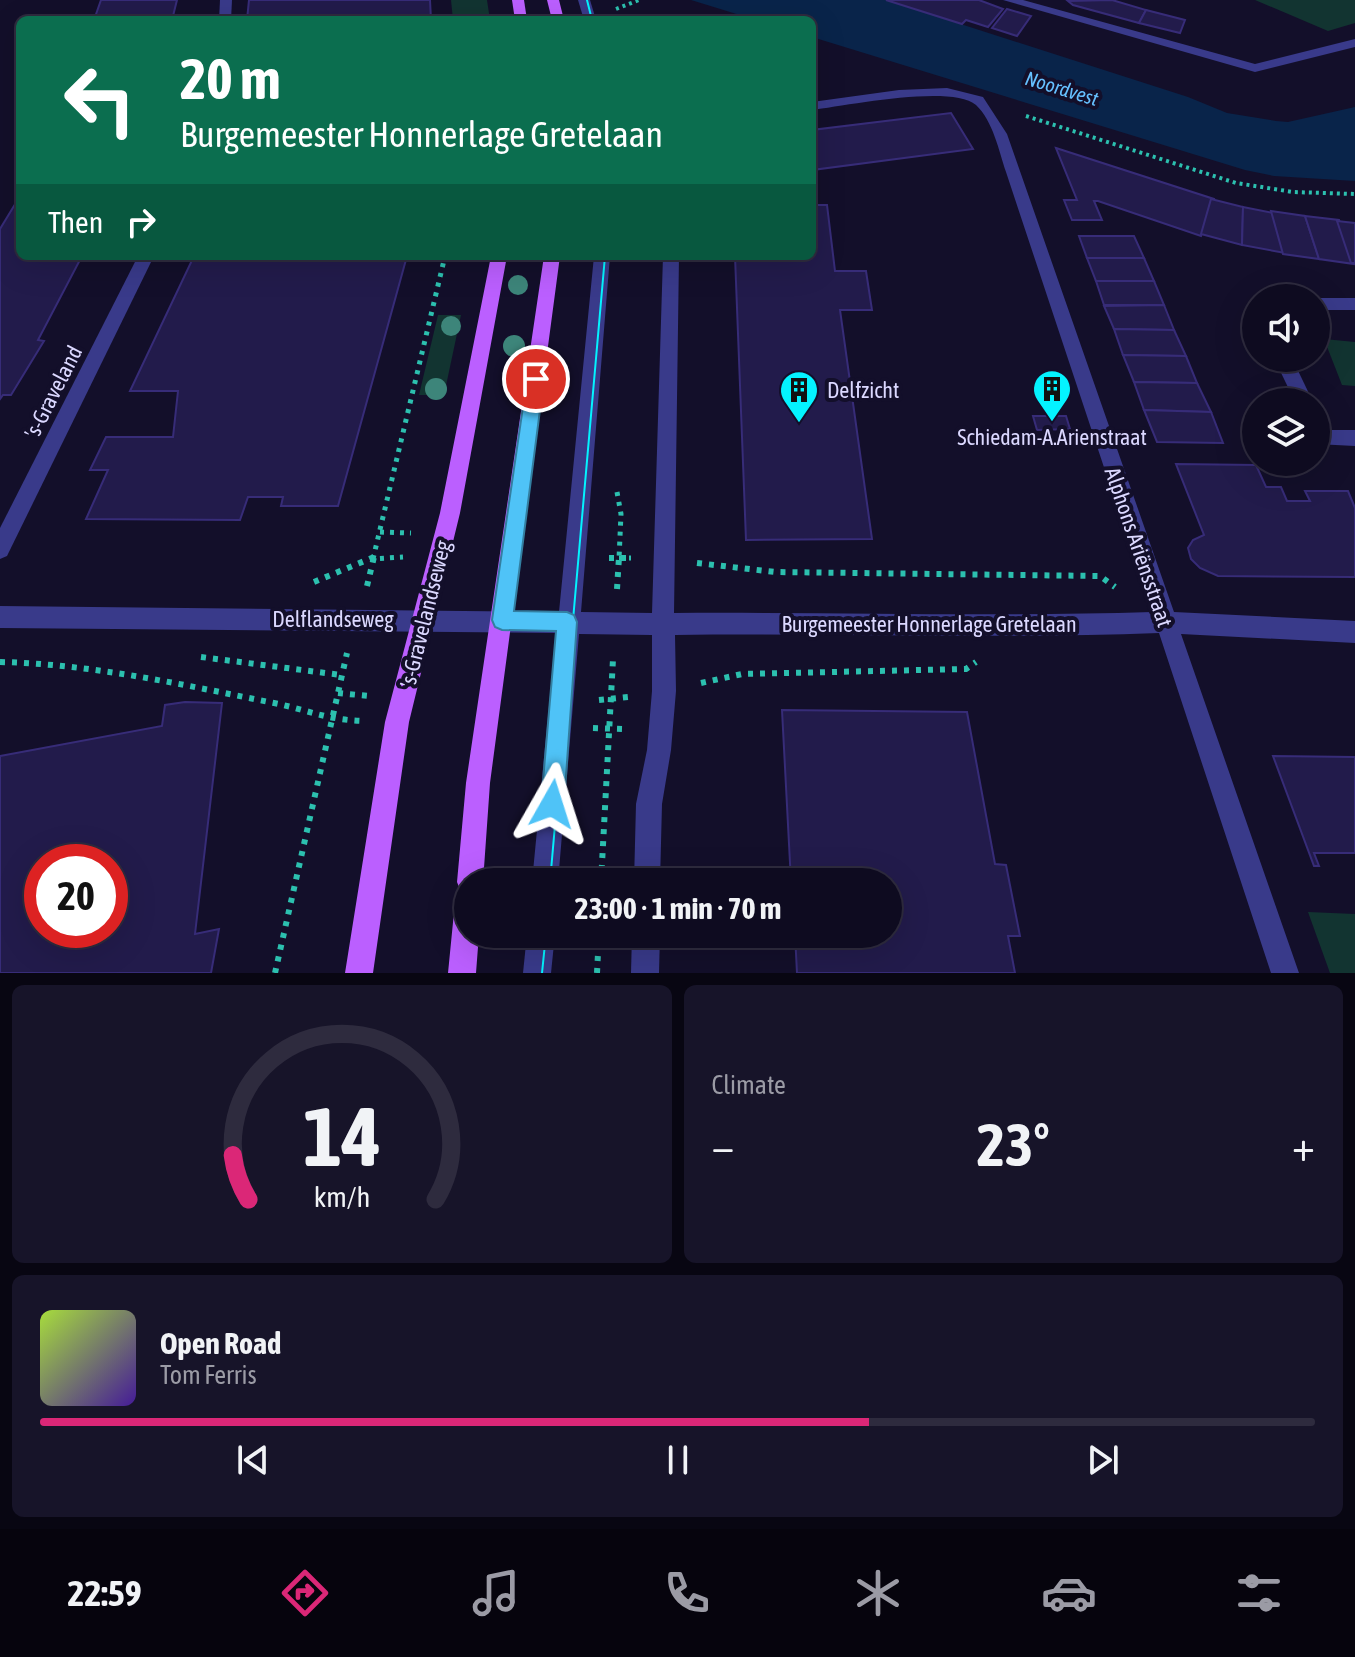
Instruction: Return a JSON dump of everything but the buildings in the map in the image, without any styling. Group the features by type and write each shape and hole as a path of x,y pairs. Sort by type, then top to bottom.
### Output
{"main road":[{"name":"'s-Gravelandseweg","path":"359,973 397,722 467,434 498,260"},
{"path":"471,868 478,783 551,260"},
{"path":"462,973 464,948"}],"street":[{"path":"1009,0 1032,3 1255,68 1355,43"},
{"path":"816,106 945,91 976,98 989,113"},
{"name":"Alphons Ariënsstraat","path":"989,113 1014,172 1285,973"},
{"name":"'s-Graveland","path":"0,549 144,260"},
{"path":"546,868 602,260"},
{"path":"647,868 649,804 660,731 671,260"},
{"path":"1330,304 1355,304"},
{"path":"1330,438 1355,438"},
{"name":"Delflandseweg","path":"0,617 164,621 502,620"},
{"name":"Burgemeester Honnerlage Gretelaan","path":"502,620 664,624 850,622 1021,627 1164,622 1355,632"},
{"path":"537,973 540,948"},
{"path":"645,973 646,948"}],"path":[{"path":"615,9 639,0"},
{"path":"989,113 1009,112 1236,183 1293,192 1355,194"},
{"path":"602,868 618,557"},
{"path":"164,621 197,657 341,675"},
{"path":"0,662 56,663 278,704 332,720 397,722"},
{"path":"560,727 660,731"},
{"path":"597,973 598,948"}],"green space":[{"path":"451,0 487,0 489,16 453,16"},
{"path":"1255,0 1355,0 1355,23 1328,31"},
{"path":"438,315 461,315 444,395 419,395"},
{"path":"1330,340 1355,342 1355,386 1342,385 1330,354"},
{"path":"1308,912 1355,914 1355,973 1330,973"}],"water":[{"name":"Noordvest","path":"691,0 886,0 1188,97 1227,113 1288,122 1355,107 1355,181 1274,176 1245,170 816,38 816,16 743,16"}],"tram line":[{"path":"587,0 591,16"},
{"path":"551,868 605,260"},
{"path":"542,973 545,948"}],"place":[{"name":"Schiedam-A.Arienstraat","path":"1052,423"},
{"name":"Delfzicht","path":"799,424"}],"route":[{"path":"536,379 502,620 567,622 552,804"}]}
